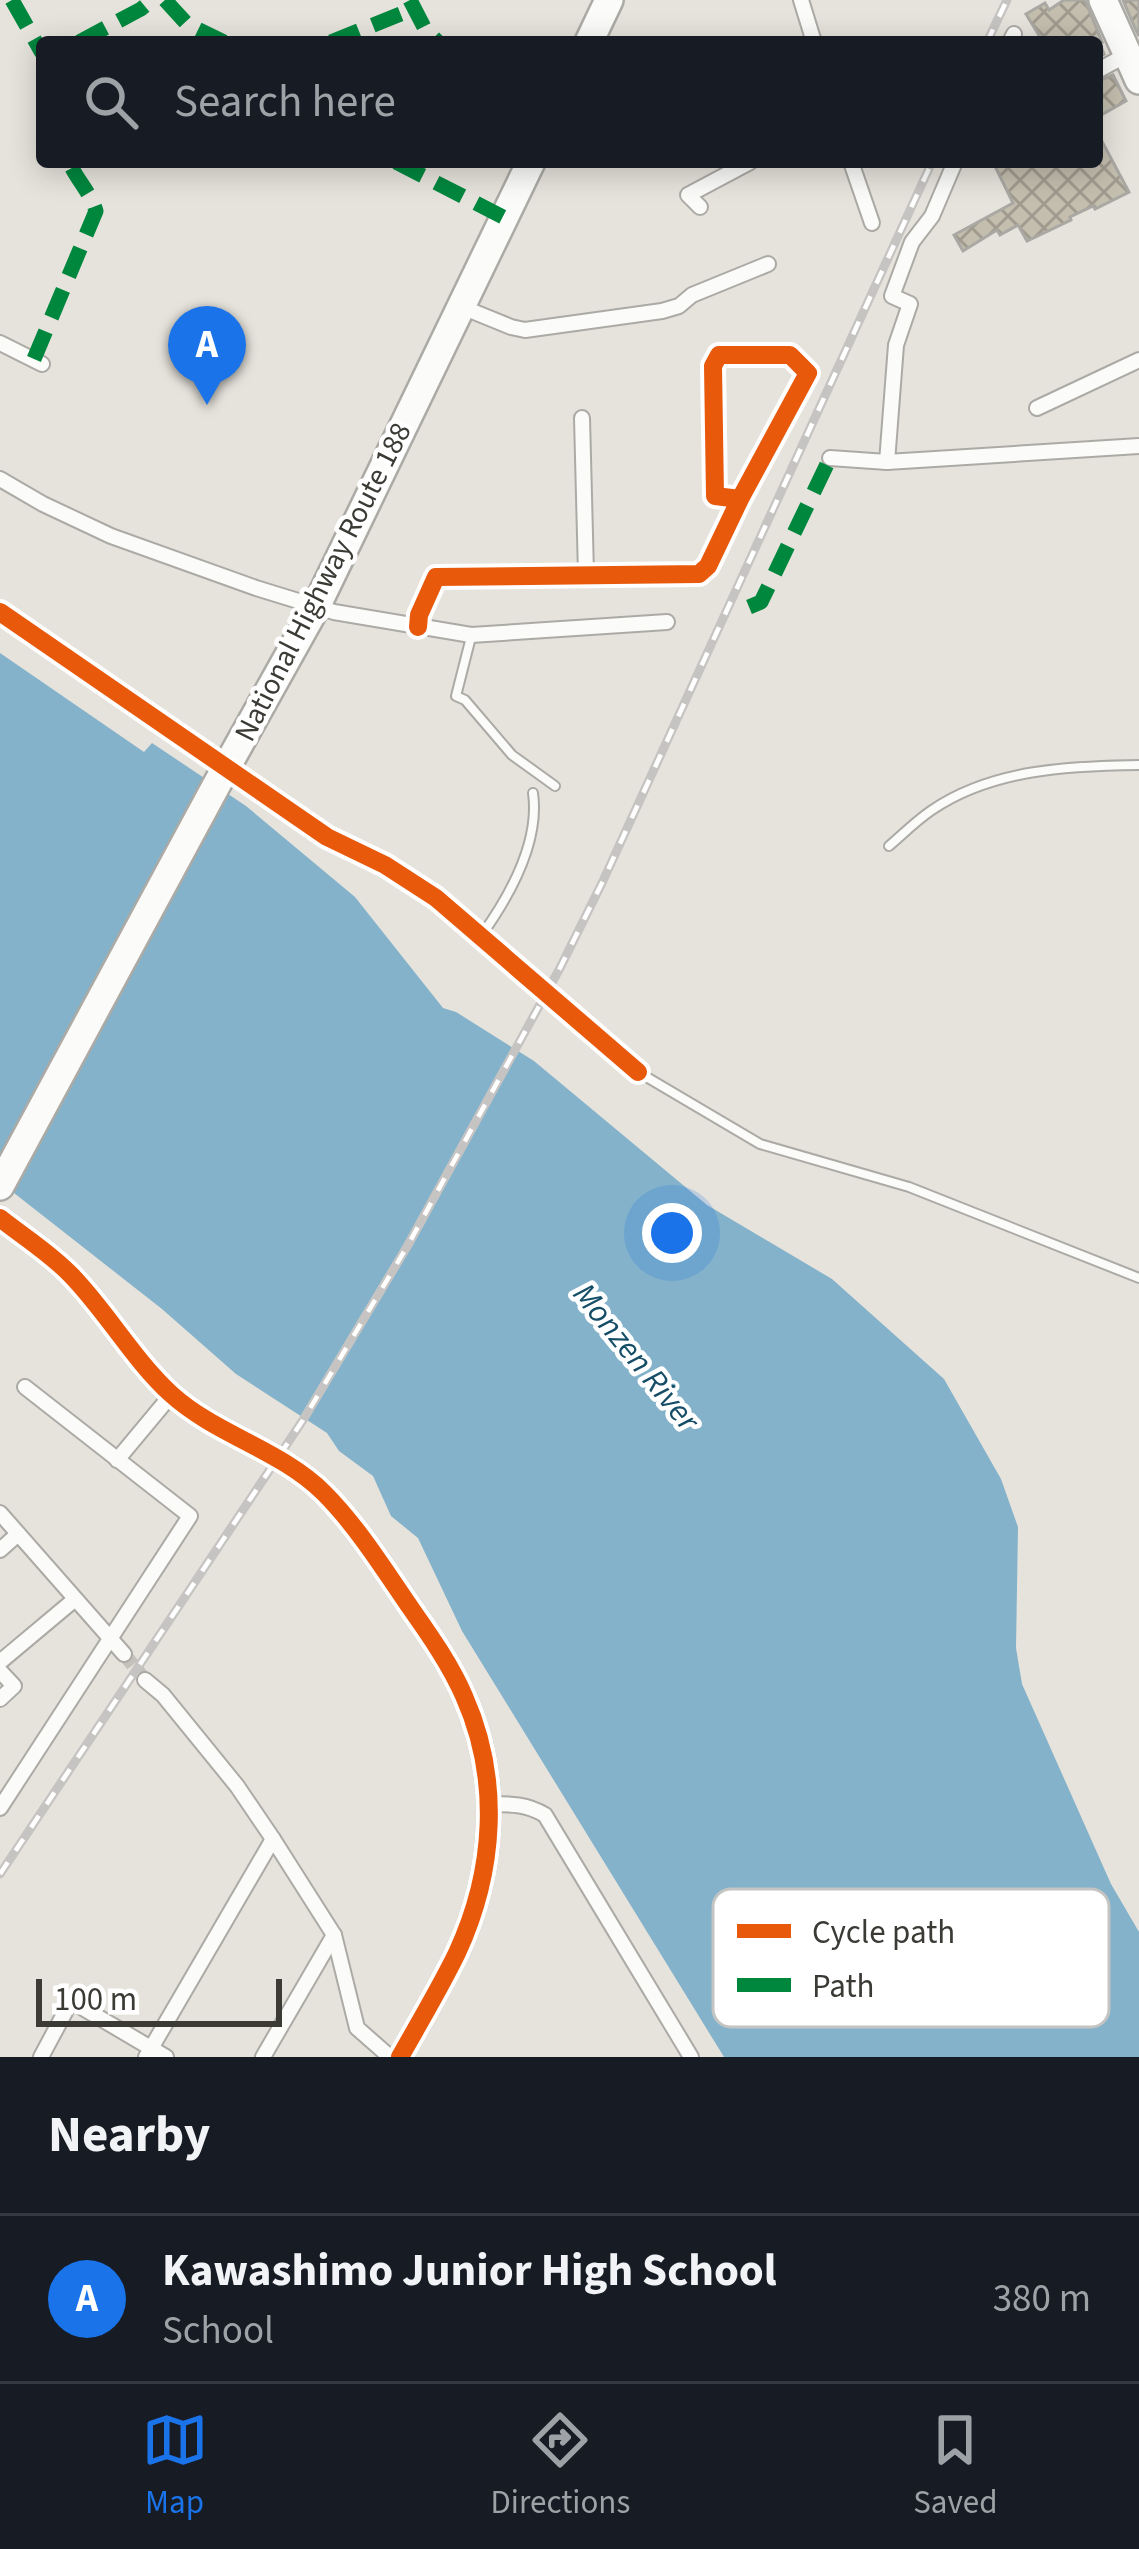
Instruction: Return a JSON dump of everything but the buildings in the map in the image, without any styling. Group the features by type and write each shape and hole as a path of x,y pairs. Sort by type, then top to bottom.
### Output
{"highway":[{"path":"592,36 609,0"},
{"path":"1103,0 1133,67"},
{"name":"National Highway Route 188","path":"0,1186 317,605 528,168"}],"street":[{"path":"801,0 812,36"},
{"path":"1103,70 1133,67"},
{"path":"700,207 688,195 739,168"},
{"path":"853,168 872,224"},
{"path":"887,462 896,345 910,304 892,296 912,242 932,216 952,168"},
{"path":"462,307 525,330 662,311 768,264"},
{"path":"0,343 42,364"},
{"path":"418,627 436,577 699,574 708,566 808,373 790,355 719,355 713,366 715,496 740,499"},
{"path":"1037,408 1139,360"},
{"path":"582,418 586,574"},
{"path":"830,458 887,462 1139,446"},
{"path":"0,479 111,536 334,612 471,635 667,622"},
{"path":"0,612 222,775 436,898 638,1072"},
{"path":"0,1218 72,1276 172,1394 204,1419 324,1492 428,1634 464,1694 478,1734 490,1804 484,1873 457,1953 400,2057"},
{"path":"0,1808 190,1516 25,1387"},
{"path":"117,1460 172,1394"},
{"path":"0,1513 124,1654"},
{"path":"0,1550 18,1534"},
{"path":"0,1699 14,1686 0,1666 74,1600"},
{"path":"145,1680 163,1695 237,1786 273,1839 334,1935 357,2028 390,2057"},
{"path":"490,1804 533,1808 544,1815 691,2057"},
{"path":"149,2053 273,1839"},
{"path":"263,2057 334,1935"},
{"path":"40,2057 71,2001 149,2053 166,2057"}],"lane":[{"path":"471,635 456,696 465,700 512,755 555,786"},
{"path":"889,846 932,809 974,788 1030,771 1139,765"},
{"path":"481,937 510,891 528,842 535,809 532,793"},
{"path":"638,1072 760,1144 909,1187 1139,1278"}],"water":[{"name":"Monzen River","path":"0,653 144,752 152,743 246,806 355,897 443,1008 534,1061 707,1205 832,1279 944,1379 1001,1479 1018,1527 1016,1648 1022,1684 1111,1884 1139,1932 1139,2057 724,2057 462,1631 418,1538 391,1516 373,1476 339,1451 327,1433 236,1374 162,1309 0,1182"}],"tunnel":[{"path":"124,1654 145,1680"}],"railway":[{"path":"990,36 1007,0"},
{"path":"0,1874 303,1420 408,1245 560,968 929,168"}],"marked path":[{"path":"12,0 36,42"},
{"path":"90,36 152,0"},
{"path":"165,0 187,24 212,36"},
{"path":"410,0 432,36"},
{"path":"346,36 413,9"},
{"path":"34,359 96,211 72,168"},
{"path":"408,168 505,218"},
{"path":"749,607 761,602 830,458"}],"cycle path":[{"path":"418,627 436,577 699,574 708,566 808,373 790,355 719,355 713,366 715,496 740,499"},
{"path":"0,612 327,837 385,865 436,898 638,1072"},
{"path":"0,1218 71,1275 171,1394 208,1421 288,1465 324,1493 371,1550 459,1685 484,1760 489,1825 486,1858 457,1953 400,2057"}],"place":[{"name":"Kawashimo Junior High School","path":"207,405"}]}
